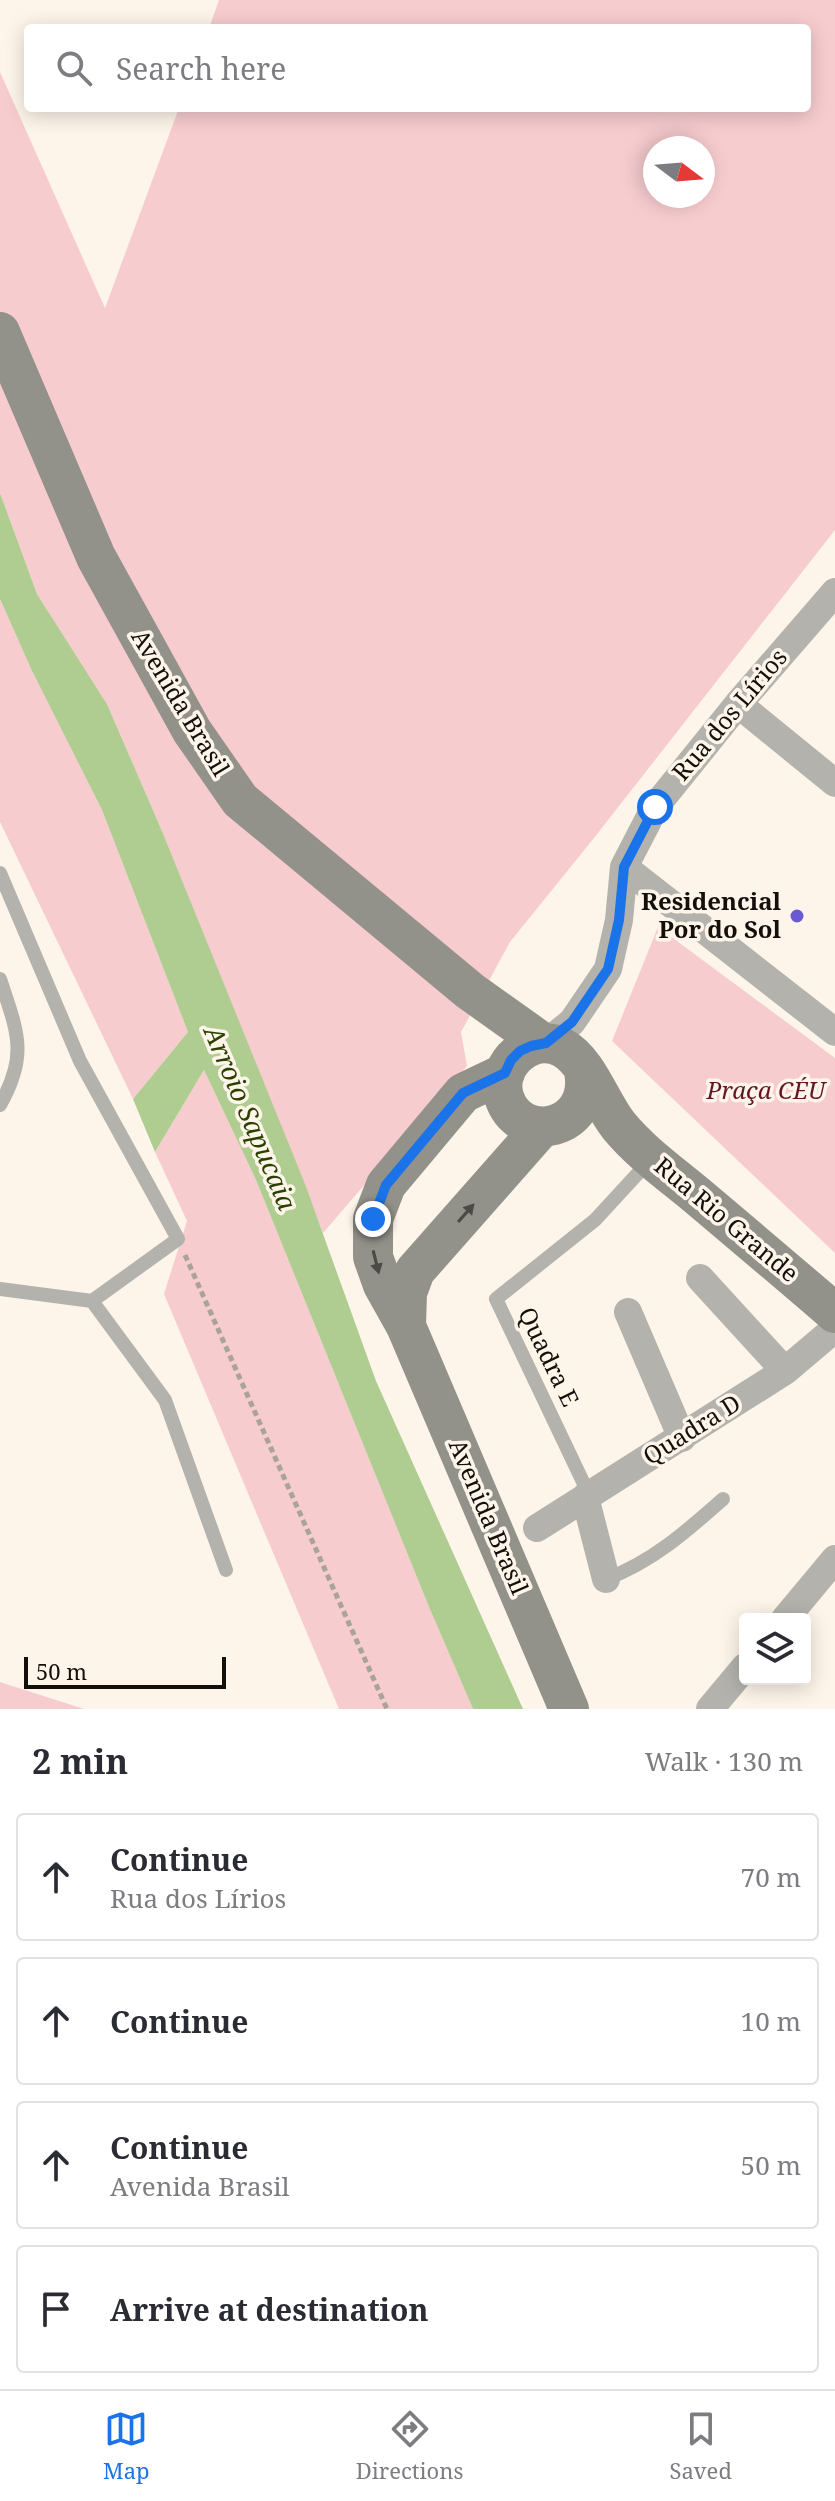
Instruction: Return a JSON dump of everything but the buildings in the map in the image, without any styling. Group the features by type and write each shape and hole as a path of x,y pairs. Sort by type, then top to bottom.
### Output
{"main road":[{"name":"Avenida Brasil","path":"0,332 96,557 192,731 240,800 535,1048 463,1093 386,1185 373,1219 373,1257 383,1285 406,1326 569,1709"},
{"path":"552,1125 581,1106 585,1094 583,1068 573,1054 560,1046 535,1048 504,1097 510,1109 518,1118 552,1125 590,1121 619,1126"},
{"name":"Rua Rio Grande","path":"583,1068 619,1126 835,1313"},
{"name":"Avenida Brasil","path":"406,1326 407,1293 415,1271 552,1125"}],"street":[{"name":"Rua dos Lírios","path":"535,1048 608,969 619,920 624,867 655,807 738,704 835,592"},
{"path":"738,704 835,783"},
{"path":"624,867 835,1032"},
{"path":"700,1278 785,1371"},
{"path":"628,1312 682,1438"},
{"name":"Quadra D","path":"537,1528 785,1371 831,1332 835,1320"},
{"path":"585,1497 606,1579"},
{"path":"790,1613 835,1559"},
{"path":"710,1709 739,1674"}],"lane":[{"path":"0,873 80,1061 178,1239 92,1301 0,1289"},
{"path":"0,979 18,1032 16,1071 0,1105"},
{"name":"Quadra E","path":"585,1497 584,1484 496,1299 595,1220 641,1170 655,1160"},
{"path":"92,1301 165,1400 226,1570"},
{"path":"606,1579 635,1568 678,1539 723,1499"}],"path":[{"path":"178,1239 387,1709"}],"green space":[{"path":"219,0 835,0 835,530 510,942 461,1032 467,1066 323,1233 162,831 107,704 37,594 0,493 0,72 105,308 178,112 811,112 811,24 210,24"},
{"path":"0,599 32,671 102,810 188,1032 133,1099 0,822"},
{"name":"Praça CÉU","path":"658,927 835,1058 835,1253 612,1041"},
{"path":"204,1070 256,1180 473,1709 339,1709 164,1294 187,1221 155,1152"},
{"path":"0,1682 84,1709 0,1709"}],"water":[{"name":"Arroio Sapucaia","path":"0,493 37,594 107,704 162,831 305,1184 376,1381 523,1709 473,1709 256,1180 204,1070 155,1152 133,1099 188,1032 102,810 32,671 0,599"}],"place":[{"name":"Residencial Por do Sol","path":"797,916"}],"route":[{"path":"373,1219 386,1185 463,1093 505,1073 520,1051 546,1043 572,1022 608,969 619,920 624,867 655,807"}]}
